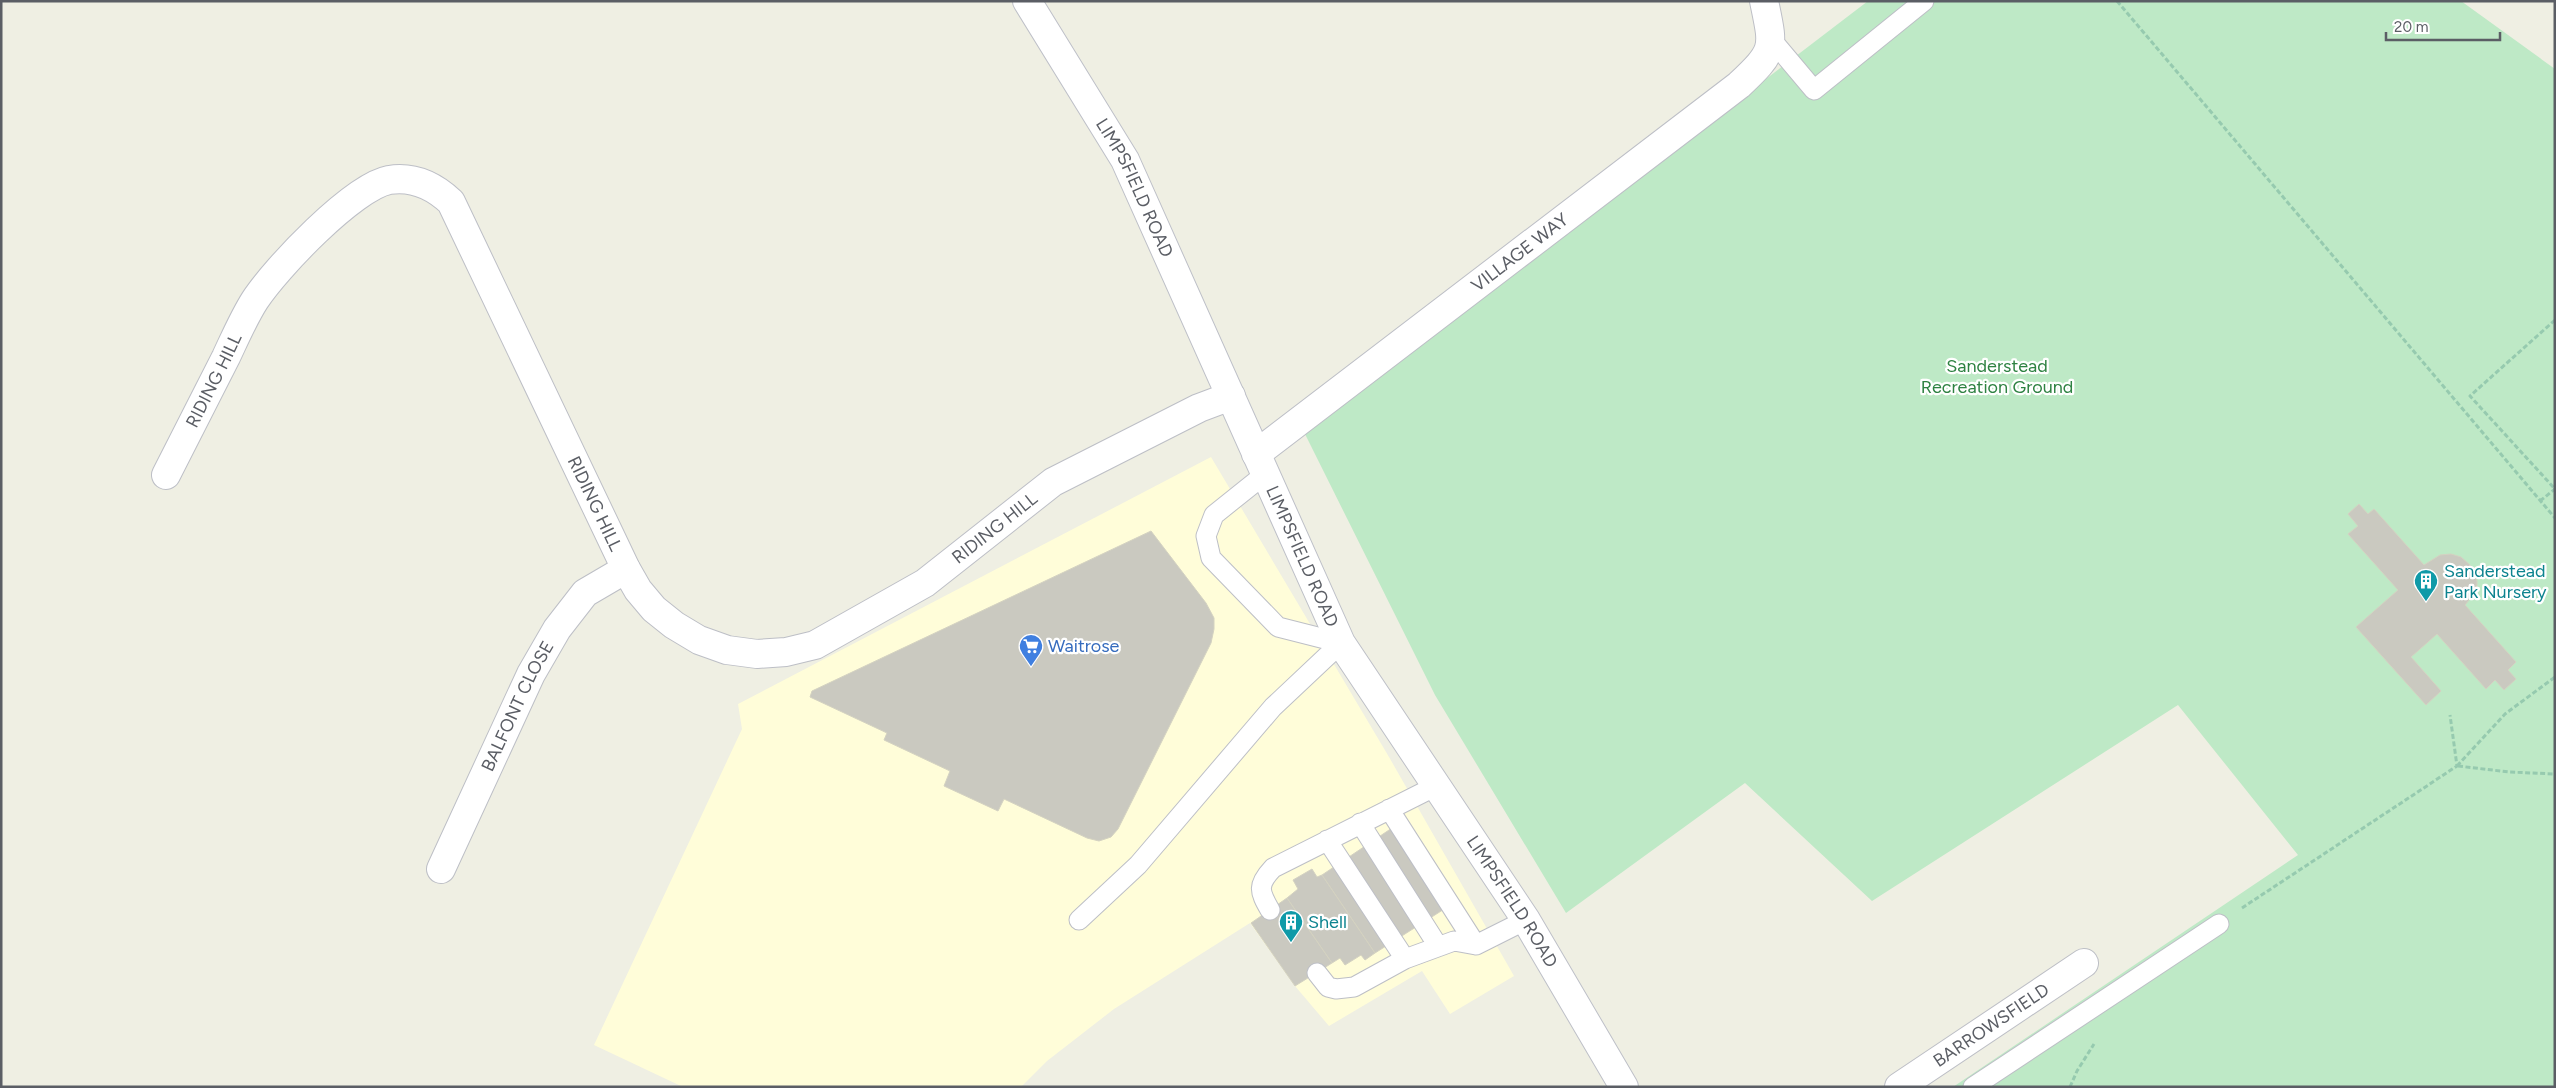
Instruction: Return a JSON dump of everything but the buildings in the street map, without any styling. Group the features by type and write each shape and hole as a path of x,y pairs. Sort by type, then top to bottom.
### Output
{"street":[{"name":"LIMPSFIELD ROAD","path":"1027,1 1124,160 1341,643 1392,722 1438,785 1526,920 1624,1087"},
{"path":"1764,1 1772,40"},
{"name":"VILLAGE WAY","path":"1260,464 1739,85 1768,53 1772,40"},
{"name":"RIDING HILL","path":"166,475 255,300 299,248 362,192 389,180 422,182 438,190 451,202 638,590 654,609 674,625 699,640 727,650 756,654 786,652 815,645 925,583 1053,482 1199,408 1231,396"},
{"name":"BALFONT CLOSE","path":"441,869 531,674 557,629 585,593 626,568"},
{"name":"BARROWSFIELD","path":"1900,1087 2084,963"}],"lane":[{"path":"1772,40 1814,90 1924,1"},
{"path":"1260,464 1214,515 1206,536 1211,558 1278,627 1341,643"},
{"path":"1079,920 1138,865 1273,707 1341,643"},
{"path":"1270,910 1260,890 1262,881 1273,868 1438,785"},
{"path":"1389,809 1476,945"},
{"path":"1360,823 1438,946"},
{"path":"1327,840 1404,959"},
{"path":"1317,973 1328,987 1346,989 1365,982 1404,959 1454,941 1476,945 1526,920"},
{"path":"1973,1087 2219,924"}],"path":[{"path":"2117,1 2555,518"},
{"path":"2540,501 2555,489 2470,396 2555,320"},
{"path":"2219,924 2457,766 2505,714 2555,677"},
{"path":"2450,715 2457,766"},
{"path":"2457,766 2509,772 2555,774"}],"shaded area":[{"path":"1211,457 1389,757 1514,976 1450,1014 1422,971 1329,1026 1295,986 1250,923 1114,1009 1047,1061 1021,1087 683,1087 594,1045 742,729 738,704"}],"green space":[{"name":"Sanderstead Recreation Ground","path":"1868,1 2461,1 2555,69 2555,1087 1953,1087 2298,855 2178,705 1872,901 1745,783 1566,913 1435,695 1304,432"}],"place":[{"name":"Sanderstead Park Nursery","path":"2426,602"},
{"name":"Waitrose","path":"1031,667"},
{"name":"Shell","path":"1291,943"}]}
